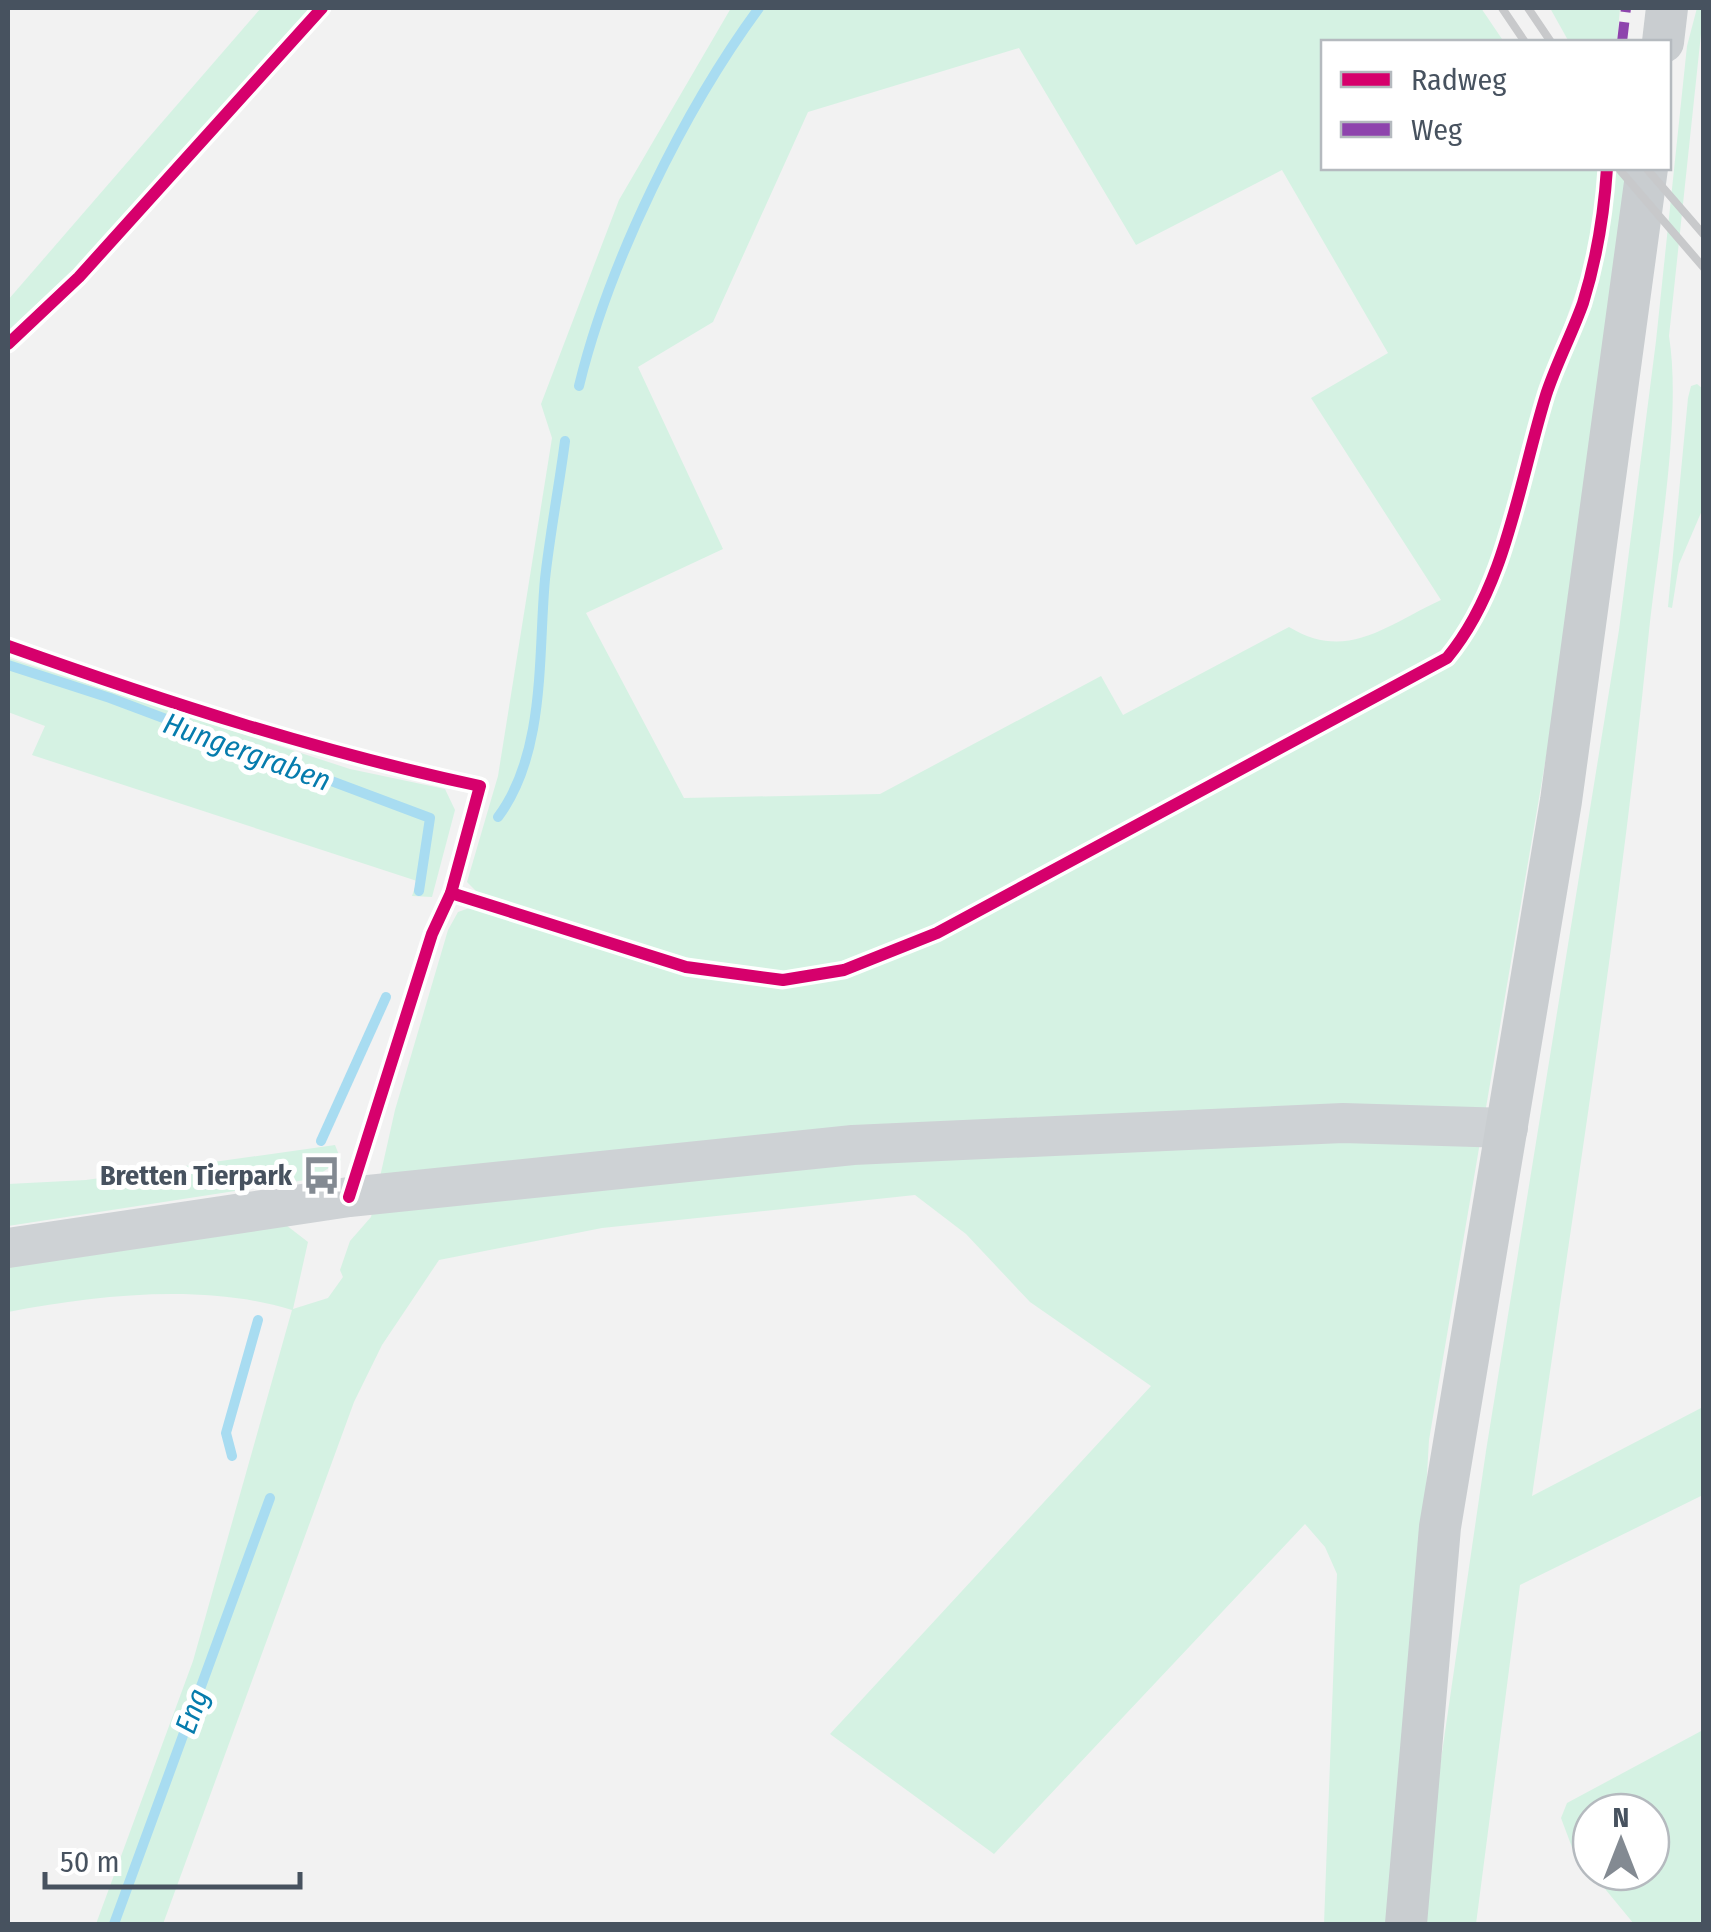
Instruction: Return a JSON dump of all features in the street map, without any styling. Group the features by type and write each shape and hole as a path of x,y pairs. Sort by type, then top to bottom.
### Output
{"main road":[{"path":"1663,40 1667,8"},
{"path":"1406,1924 1440,1527 1564,781 1647,170"}],"street":[{"path":"8,1248 348,1198 852,1145 1343,1123 1508,1128"}],"green space":[{"path":"261,8 322,8 79,277 8,333 8,300"},
{"path":"731,8 1481,8 1503,40 1321,40 1321,170 1598,170 1596,225 1550,384 1595,262 1607,170 1647,170 1429,1440 1401,1924 1324,1924 1337,1574 1325,1547 1305,1524 994,1854 830,1734 1151,1386 1030,1302 966,1234 915,1195 602,1228 439,1260 382,1345 354,1402 163,1924 96,1924 193,1661 292,1310 187,1294 114,1297 8,1312 8,1261 286,1225 308,1242 293,1309 328,1298 343,1277 340,1270 350,1241 371,1217 395,1110 448,930 458,912 472,907 514,920 510,905 478,893 467,882 498,776 552,438 541,404 619,200","holes":["1019,48 1136,245 1282,170 1388,353 1311,398 1441,600 1384,629 1348,641 1310,637 1289,627 1123,715 1101,676 880,794 684,798 586,613 723,549 638,367 713,322 808,112"]},
{"path":"1550,8 1620,8 1617,40 1568,40"},
{"path":"1697,8 1703,8 1703,15 1669,336 1673,405 1667,482 1610,956 1532,1496 1703,1407 1703,1495 1520,1585 1476,1924 1417,1924 1486,1451 1619,630 1656,341 1687,46"},
{"path":"1697,384 1703,389 1703,508 1679,564 1672,608 1668,607 1688,398 1691,386"},
{"path":"8,658 350,769 445,789 455,810 432,897 412,896 417,881 32,755 45,726 8,712"},
{"path":"335,1145 341,1160 312,1179 8,1226 8,1184 86,1180"},
{"path":"1703,1730 1703,1924 1634,1924 1608,1892 1671,1892 1671,1792 1587,1792"},
{"path":"1571,1801 1571,1845 1561,1818"}],"waterway":[{"name":"Hungergraben","path":"579,386 609,289 652,189 703,93 759,8"},
{"name":"Hungergraben","path":"498,817 514,792 532,734 545,579 565,441"},
{"name":"Hungergraben","path":"8,665 110,698 430,818 419,891"},
{"name":"Eng","path":"321,1141 386,997"},
{"name":"Eng","path":"232,1456 226,1433 258,1320"},
{"name":"Eng","path":"114,1924 270,1498"}],"railway":[{"path":"1502,8 1524,40"},
{"path":"1528,8 1550,40"},
{"path":"1620,170 1704,268"},
{"path":"1648,170 1704,235"}],"marked path":[{"path":"1622,40 1626,8"}],"cycle path":[{"path":"8,344 79,277 322,8"},
{"path":"451,893 686,967 783,980 844,970 937,933 1447,658 1467,630 1497,567 1546,395 1588,286 1607,170"},
{"path":"8,646 242,724 360,758 480,786 451,893 432,934 349,1197"}],"place":[{"name":"Bretten Tierpark","path":"322,1175"}]}
